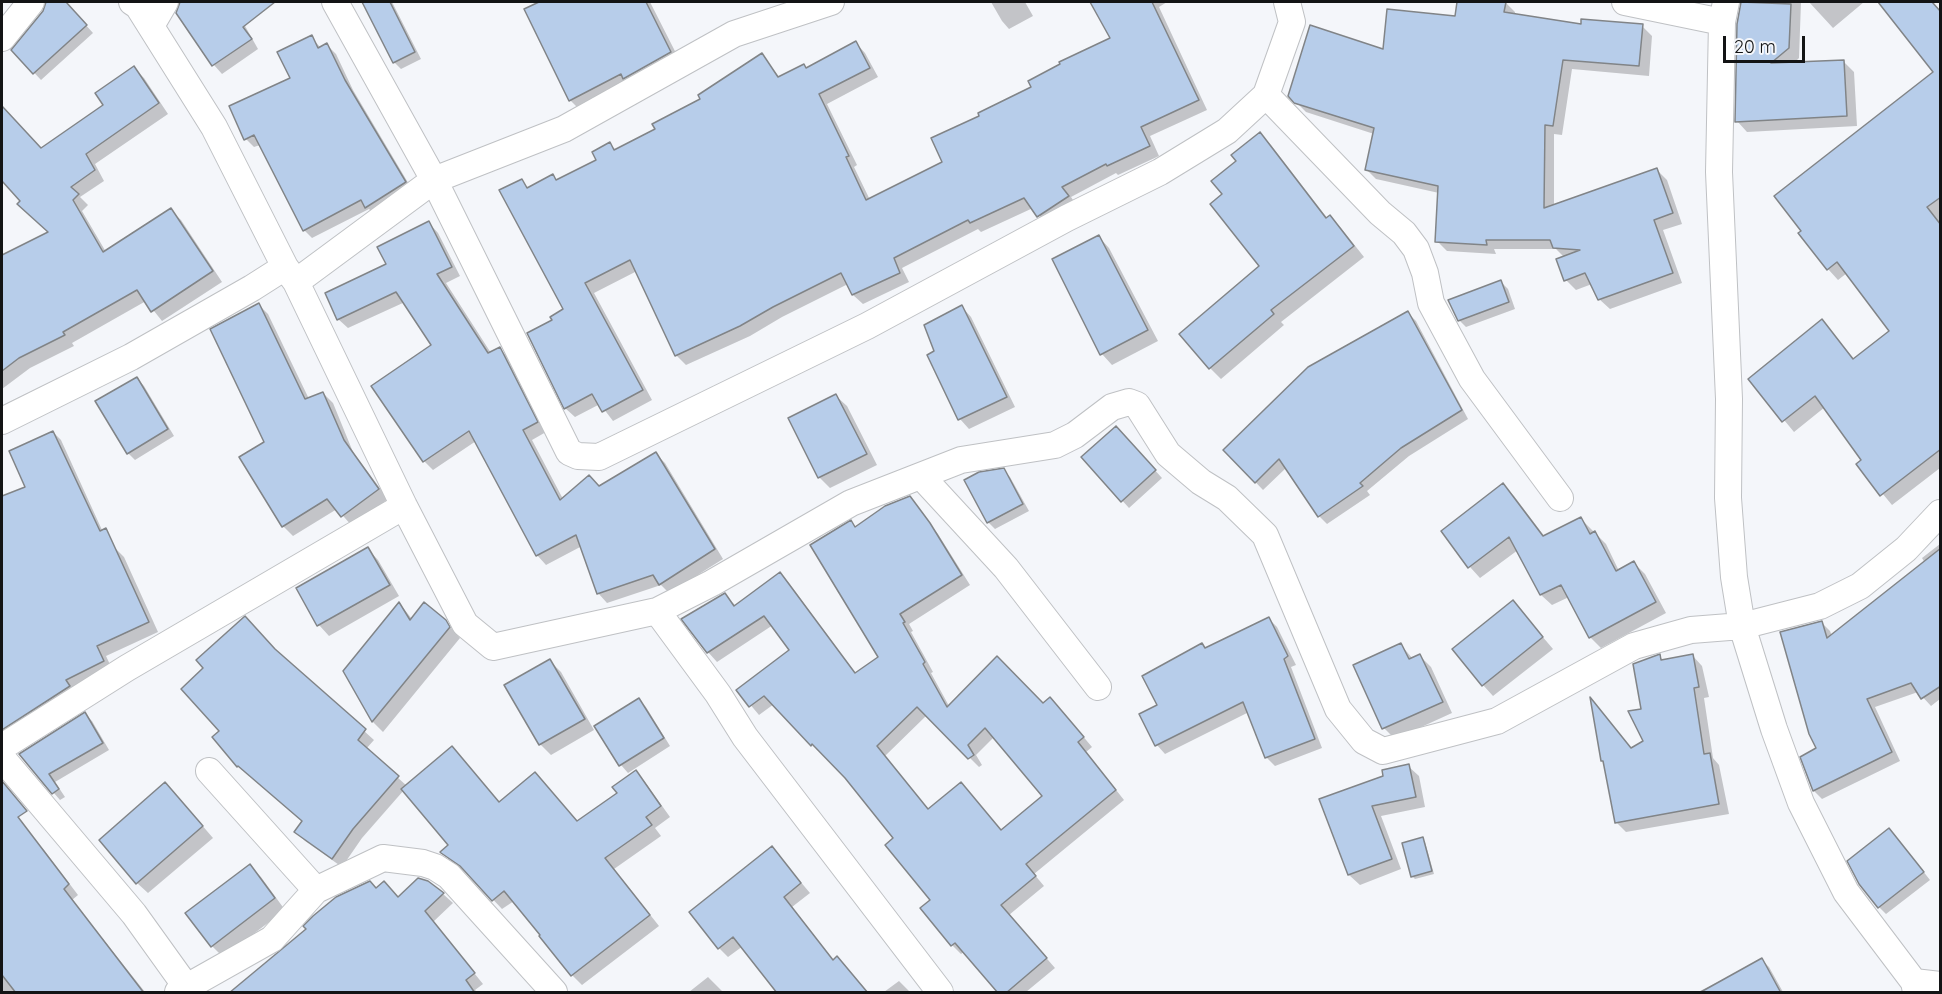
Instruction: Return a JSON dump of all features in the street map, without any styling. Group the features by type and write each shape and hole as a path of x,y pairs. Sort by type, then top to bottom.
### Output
{"street":[{"path":"2,38 31,2"},
{"path":"132,2 138,6 214,127 291,274 404,506 465,624 493,647 657,611 712,583 851,503 961,460 1055,445 1075,435 1112,407 1129,402 1137,405 1168,454 1201,482 1227,498 1265,535 1338,708 1364,741 1383,750 1497,721 1634,646 1691,630 1742,626 1820,606 1860,586 1906,549 1941,513"},
{"path":"151,26 165,2"},
{"path":"334,2 434,180 570,452 578,456 599,457 867,326 1067,218 1160,172 1227,130 1266,95 1292,22 1287,2"},
{"path":"2,421 131,357 252,288 291,274 434,180 564,129 734,34 831,2"},
{"path":"1625,2 1724,12 1719,172 1729,399 1728,498 1734,577 1742,626 1774,729 1801,803 1846,892 1915,987 1941,985"},
{"path":"1266,95 1380,213 1404,233 1416,249 1425,273 1431,303 1472,379 1560,498"},
{"path":"922,477 1006,568 1098,687"},
{"path":"2,747 127,668 404,506"},
{"path":"657,611 718,694 745,737 940,993"},
{"path":"2,760 134,914 185,991 272,939 316,890 382,858 412,861 435,867 449,876 554,993"},
{"path":"209,771 316,890"}],"building":[{"path":"46,2 66,2 87,25 33,74 11,50 43,11"},
{"path":"180,2 275,2 243,27 252,39 212,66 176,13"},
{"path":"362,2 390,2 415,52 393,63"},
{"path":"539,2 646,2 671,52 623,79 621,74 569,101 524,9"},
{"path":"1090,2 1152,2 1199,100 1141,127 1150,146 1107,166 1106,164 1062,187 1069,196 1037,217 1024,198 970,223 968,220 894,258 900,273 852,295 841,273 740,326 675,356 630,260 585,283 643,390 602,412 592,394 564,409 527,333 552,320 550,317 563,309 499,190 522,179 527,188 553,174 556,180 596,160 592,152 610,142 614,150 655,129 652,124 700,99 698,95 762,53 778,77 804,64 806,68 856,41 870,68 819,94 849,156 846,157 866,200 942,162 931,138 979,116 978,113 1031,87 1028,81 1060,64 1059,62 1110,38"},
{"path":"1457,2 1506,2 1504,12 1581,24 1581,19 1643,24 1639,66 1563,60 1553,126 1545,125 1544,208 1657,168 1673,213 1654,220 1673,273 1598,300 1585,273 1564,281 1556,259 1580,250 1553,248 1550,240 1486,240 1487,245 1435,242 1438,186 1365,170 1374,128 1294,103 1288,96 1310,25 1383,49 1387,9 1455,16"},
{"path":"1741,2 1791,4 1789,48 1771,63 1844,60 1847,116 1735,122 1737,24"},
{"path":"1878,2 1932,2 1941,12 1941,197 1927,207 1941,225 1941,449 1880,496 1856,464 1861,460 1815,396 1782,422 1748,379 1822,319 1853,359 1889,331 1837,262 1827,270 1798,233 1801,231 1774,196 1933,72"},
{"path":"312,35 318,48 327,43 345,80 406,182 365,208 361,200 303,231 254,135 244,140 229,106 290,78 277,52"},
{"path":"134,66 159,103 86,154 95,170 71,187 79,194 73,200 103,252 171,208 213,271 151,312 137,290 63,332 65,335 19,358 2,371 2,255 48,232 17,204 20,201 2,181 2,106 41,148 103,105 95,93"},
{"path":"1260,132 1326,218 1330,215 1354,246 1271,310 1274,314 1209,369 1179,334 1259,266 1210,204 1222,194 1211,181 1236,161 1231,155"},
{"path":"429,221 452,267 437,274 488,353 500,347 538,422 523,430 560,500 589,475 599,486 656,452 715,549 659,585 653,575 597,594 576,535 536,556 469,431 423,462 371,386 431,345 396,292 337,320 325,293 386,264 377,247"},
{"path":"1099,235 1148,330 1100,355 1052,259"},
{"path":"1501,280 1509,302 1458,321 1448,300"},
{"path":"259,303 305,399 323,392 344,440 379,489 341,517 327,499 282,527 239,457 264,442 210,329"},
{"path":"962,305 1007,397 958,420 927,355 934,351 924,325"},
{"path":"1408,311 1462,410 1401,448 1360,483 1363,486 1318,517 1279,459 1255,483 1223,450 1308,367"},
{"path":"137,377 168,429 127,454 95,401"},
{"path":"836,394 867,454 818,478 788,418"},
{"path":"1116,426 1156,470 1121,502 1081,457"},
{"path":"53,431 100,531 106,528 149,622 97,646 104,661 66,680 70,686 2,730 2,496 25,487 9,451"},
{"path":"1004,468 1023,504 987,523 964,480 979,472"},
{"path":"1503,483 1543,536 1581,517 1590,534 1595,531 1616,571 1634,561 1656,602 1589,638 1561,585 1540,595 1509,537 1468,568 1441,531"},
{"path":"910,496 930,523 962,575 900,614 925,662 923,664 947,707 997,656 1043,703 1050,697 1084,737 1078,742 1116,790 1026,864 1036,876 1001,905 1047,958 1006,993 998,993 955,943 951,946 920,908 930,900 885,845 893,838 845,778 764,696 749,707 736,690 789,650 764,616 707,653 681,619 725,593 734,606 780,572 855,673 878,657 810,545 851,520 855,527 885,506","holes":["917,707 968,759 974,755 968,745 985,728 1042,796 1001,830 961,782 928,809 877,746"]},
{"path":"368,547 390,585 317,626 296,588"},
{"path":"1941,548 1941,686 1921,699 1911,683 1867,699 1892,752 1813,791 1800,757 1816,748 1809,734 1780,632 1822,621 1827,638"},
{"path":"1513,600 1543,637 1482,686 1452,649"},
{"path":"399,602 410,620 424,602 446,620 450,627 372,722 343,671"},
{"path":"245,616 275,649 366,729 358,740 399,776 353,829 332,859 294,832 302,821 237,767 212,737 219,731 181,689 203,668 196,660"},
{"path":"1269,617 1288,656 1284,659 1315,739 1265,758 1243,702 1155,746 1139,714 1157,705 1142,676 1202,643 1205,648"},
{"path":"1401,643 1409,659 1420,654 1443,702 1382,729 1353,665"},
{"path":"1660,654 1661,660 1693,654 1699,687 1694,688 1704,754 1710,753 1719,804 1615,823 1590,697 1631,748 1643,741 1628,711 1641,709 1633,664"},
{"path":"550,659 585,719 539,745 504,685"},
{"path":"639,698 664,738 619,766 594,726"},
{"path":"85,712 103,743 49,774 59,789 52,794 19,754"},
{"path":"452,746 499,802 535,772 577,821 617,793 612,787 636,770 661,806 646,817 652,825 605,858 650,915 571,976 504,891 492,901 460,866 440,852 448,845 401,789"},
{"path":"1409,764 1416,797 1372,806 1392,859 1348,875 1319,799 1383,776 1382,770"},
{"path":"2,781 27,811 18,817 69,884 64,889 144,993 16,993 2,975"},
{"path":"165,782 203,826 136,884 99,840"},
{"path":"1889,828 1924,872 1878,908 1859,884 1847,861"},
{"path":"1423,837 1432,871 1411,877 1402,843"},
{"path":"772,846 801,883 784,897 833,960 837,956 868,993 777,993 733,937 718,949 689,912"},
{"path":"250,864 275,898 211,947 185,913"},
{"path":"418,878 428,881 444,893 425,911 475,973 466,980 475,993 229,993 306,929 303,926 336,897 370,881 376,888 384,881 398,897"},
{"path":"1762,958 1781,993 1699,993"}]}
